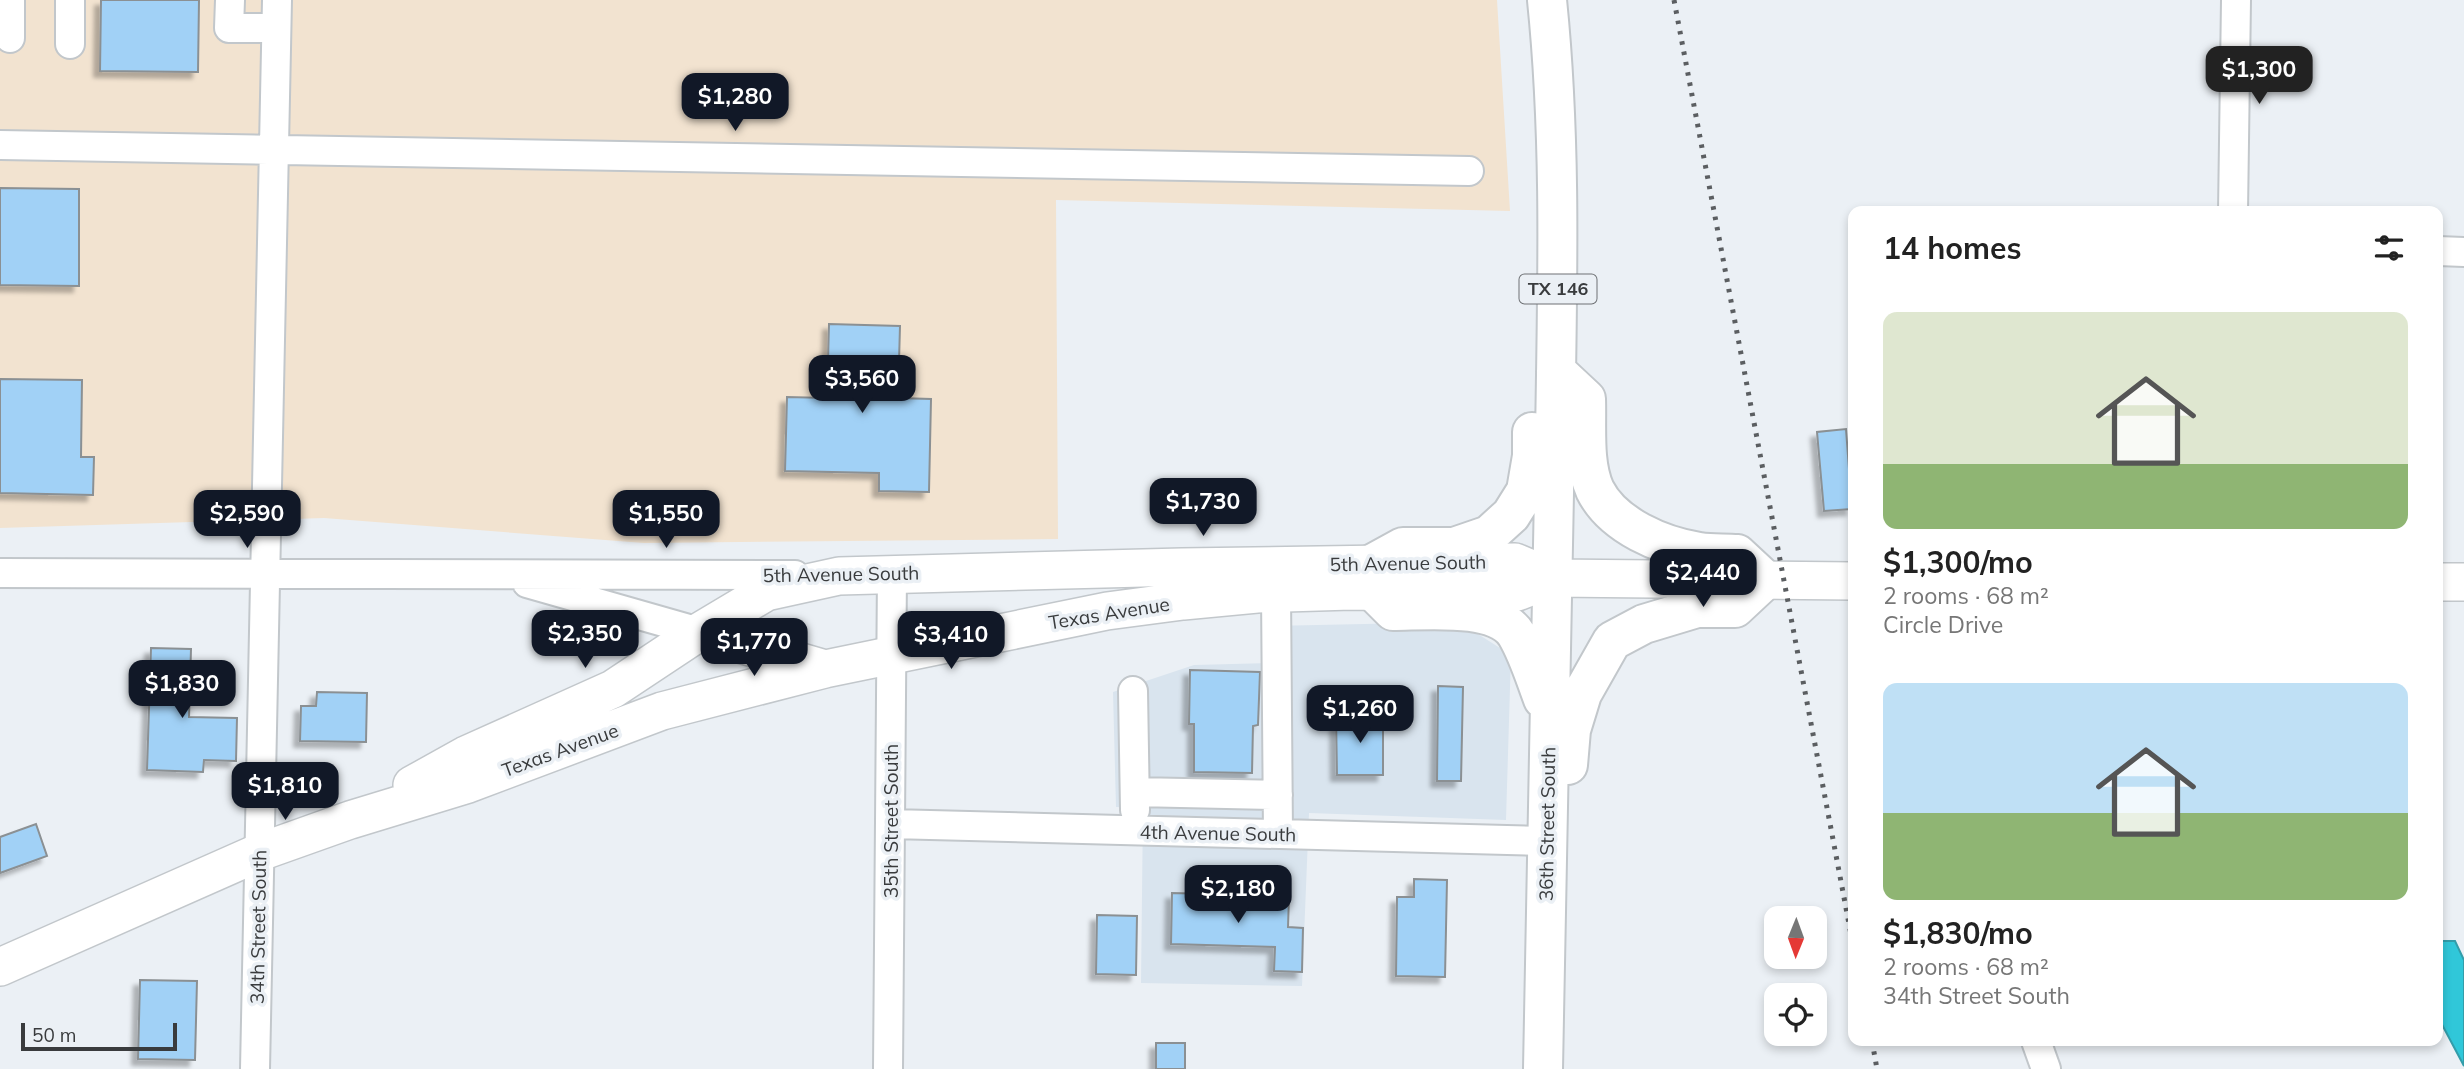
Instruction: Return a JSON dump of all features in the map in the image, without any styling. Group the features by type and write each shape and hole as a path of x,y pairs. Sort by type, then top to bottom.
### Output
{"highway":[{"name":"TX 146","path":"1548,0 1557,156 1558,287 1553,578"},
{"path":"1373,577 1403,547 1454,547 1489,535 1511,515 1526,491 1532,430 1534,246 1557,156"},
{"path":"1545,916 1567,871 1571,730 1582,694 1612,641 1644,624 1696,608 1735,608 1765,580 1737,554 1700,552 1670,545 1645,535 1614,514 1595,490 1588,460 1587,399 1556,371"},
{"name":"TX 146","path":"1373,577 1393,611 1492,615 1514,632 1528,660 1549,718"},
{"name":"36th Street South","path":"1543,1069 1553,578"}],"main road":[{"name":"5th Avenue South","path":"839,576 892,573 1373,577 1515,562 1553,578"},
{"path":"350,820 466,755 613,689 699,632 766,593 839,576"},
{"name":"Texas Avenue","path":"0,967 260,852 350,820 468,784 662,712 825,668 1107,611 1276,593 1373,577"},
{"path":"1553,578 1848,581"},
{"path":"2443,582 2464,582"},
{"path":"699,632 825,668"}],"street":[{"path":"10,0 10,38"},
{"path":"69,44 70,0"},
{"path":"230,0 229,28 276,28"},
{"name":"34th Street South","path":"255,1069 276,0"},
{"path":"2232,206 2236,0"},
{"path":"0,145 1469,171"},
{"path":"2443,251 2464,252"},
{"name":"5th Avenue South","path":"0,573 839,576"},
{"name":"35th Street South","path":"888,1069 892,573"},
{"path":"494,574 699,632"},
{"path":"1276,593 1278,834"},
{"path":"1133,691 1135,831"},
{"path":"1135,792 1278,795"},
{"path":"1213,832 1214,794"},
{"name":"4th Avenue South","path":"891,824 1546,841"},
{"path":"2038,1046 2046,1069"}],"shaded area":[{"path":"0,0 1497,0 1510,211 1056,200 1058,539 644,543 324,518 0,528"},
{"path":"1459,622 1511,655 1506,820 1309,813 1302,986 1141,983 1143,807 1116,807 1113,692 1194,665 1271,663 1268,626"}],"water":[{"path":"2443,941 2455,941 2464,960 2464,1066 2443,1026"}],"building":[{"path":"101,0 199,0 198,72 100,71"},
{"path":"0,188 79,189 79,286 0,285"},
{"path":"829,324 900,326 898,398 931,399 929,492 879,491 879,473 785,471 787,397 827,398"},
{"path":"0,379 82,380 81,457 94,457 93,495 0,493"},
{"path":"1846,429 1848,509 1824,511 1817,432"},
{"path":"151,648 191,649 189,717 237,718 236,761 204,760 203,772 147,770"},
{"path":"1190,670 1260,672 1258,725 1253,726 1252,773 1194,772 1194,724 1189,724"},
{"path":"1438,686 1463,687 1461,781 1437,781"},
{"path":"317,692 367,693 366,742 300,741 301,706 316,706"},
{"path":"1336,715 1383,715 1383,775 1337,775"},
{"path":"36,824 47,856 0,873 0,837"},
{"path":"1414,879 1447,880 1445,977 1396,976 1397,897 1414,897"},
{"path":"1172,893 1289,896 1288,927 1303,928 1302,972 1274,971 1275,947 1171,944"},
{"path":"1097,915 1137,916 1136,975 1096,974"},
{"path":"140,980 197,981 195,1060 138,1059"},
{"path":"1156,1043 1185,1043 1185,1069 1156,1069"}],"railway":[{"path":"1674,0 1848,919"},
{"path":"1873,1046 1877,1069"}]}
